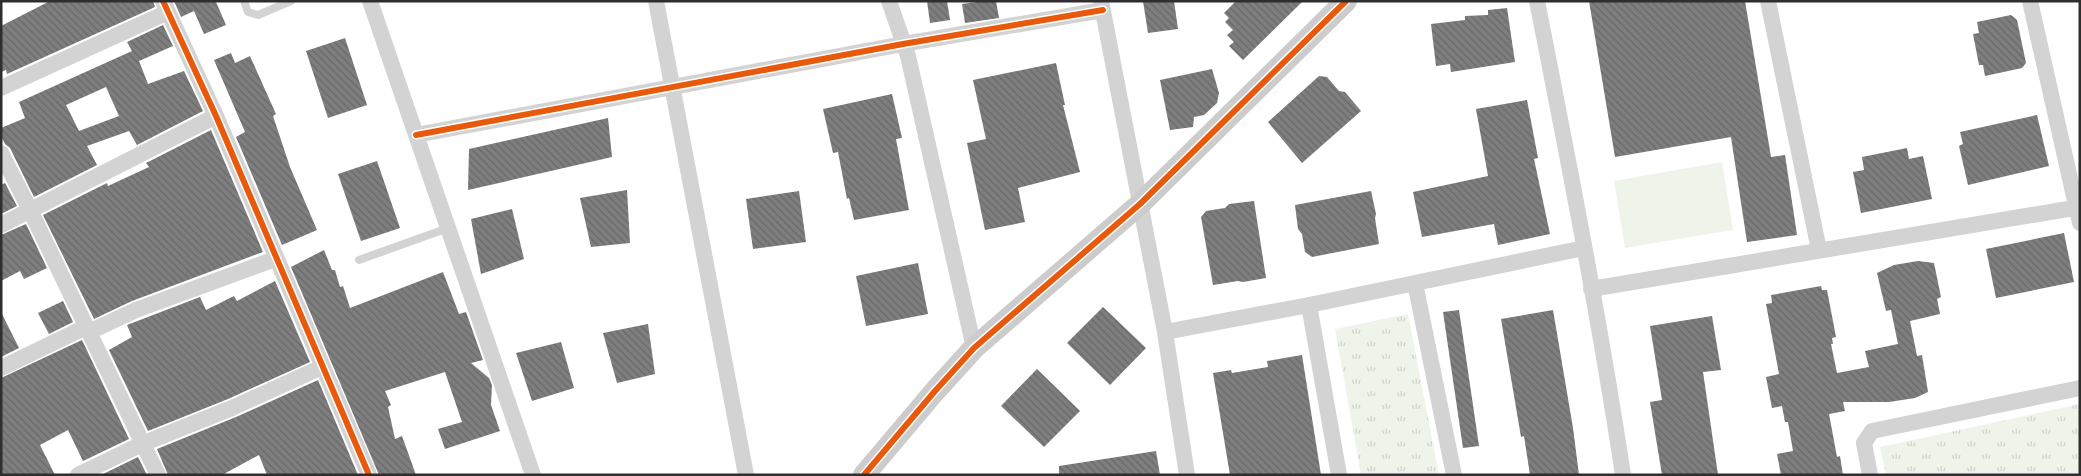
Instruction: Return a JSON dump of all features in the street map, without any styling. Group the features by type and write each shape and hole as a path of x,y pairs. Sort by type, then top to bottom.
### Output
{"street":[{"path":"656,1 746,475"},
{"path":"889,1 910,66 974,348"},
{"path":"864,475 934,391 974,348 1140,204 1346,1"},
{"path":"1537,1 1608,376 1623,475"},
{"path":"1768,1 1819,250"},
{"path":"1591,289 1819,250 2079,212 2030,1"},
{"path":"371,2 533,475"},
{"path":"416,135 1102,5 1165,332 1187,475"},
{"path":"1,88 166,7 216,116 369,475"},
{"path":"1,225 216,116"},
{"path":"1,153 158,475"},
{"path":"1165,332 1309,305 1584,248"},
{"path":"1,368 87,329 275,258"},
{"path":"1415,283 1454,475"},
{"path":"1309,305 1339,475"},
{"path":"78,475 142,444 232,408 322,366"},
{"path":"1870,475 1864,443 1872,431 2080,388"}],"lane":[{"path":"244,1 248,12 258,15 291,1"},
{"path":"359,260 448,228"}],"green space":[{"path":"1722,162 1733,230 1625,248 1614,181"},
{"path":"1408,314 1439,475 1361,475 1335,329"},
{"path":"2080,404 2080,475 1886,475 1880,447"}],"building":[{"path":"50,1 153,1 155,7 7,74 6,70 1,72 1,26"},
{"path":"174,1 218,1 216,2 226,25 204,34 194,11 181,17"},
{"path":"927,1 947,1 950,20 930,23"},
{"path":"996,1 999,18 965,23 962,4"},
{"path":"1143,1 1174,1 1178,29 1148,33"},
{"path":"1236,1 1303,1 1243,60 1229,46 1234,42 1227,35 1233,30 1225,22 1229,18 1224,13"},
{"path":"1589,1 1745,1 1771,157 1785,155 1797,235 1747,242 1731,137 1615,157"},
{"path":"1507,8 1515,62 1451,72 1450,64 1436,66 1431,24 1465,20 1465,16 1488,15 1488,10"},
{"path":"2011,15 2017,20 2026,63 2022,68 1985,76 1983,65 1979,65 1973,34 1979,33 1977,22"},
{"path":"163,25 173,46 139,61 148,84 184,71 203,111 137,145 129,131 87,146 97,165 34,197 10,148 5,144 1,136 1,128 25,118 19,102 132,51 127,42","holes":["106,87 119,116 79,131 66,105"]},
{"path":"345,38 367,105 328,118 306,51"},
{"path":"231,53 235,63 250,56 276,114 273,116 290,167 317,230 282,245 236,137 245,132 214,60"},
{"path":"1056,63 1065,105 1063,105 1080,172 1018,188 1025,222 985,230 967,143 986,139 973,80"},
{"path":"1212,69 1219,93 1217,103 1204,115 1194,117 1193,127 1170,130 1160,80"},
{"path":"1319,76 1327,77 1339,91 1345,92 1361,111 1302,163 1268,122"},
{"path":"892,94 902,138 896,139 909,210 854,220 849,198 847,199 838,152 833,153 823,109"},
{"path":"1527,100 1538,158 1534,159 1550,234 1498,245 1494,224 1422,237 1413,192 1488,176 1476,109"},
{"path":"2037,115 2049,166 1968,185 1959,146 1963,144 1960,132"},
{"path":"608,118 612,157 468,190 469,149"},
{"path":"211,130 263,252 132,301 94,319 43,215 107,183 108,186 149,167 146,163"},
{"path":"1907,148 1909,159 1923,156 1932,199 1861,213 1853,172 1864,170 1862,157"},
{"path":"377,161 400,228 361,241 338,174"},
{"path":"5,183 17,206 1,214 1,185"},
{"path":"627,190 630,243 591,247 580,198"},
{"path":"799,191 806,242 753,249 746,199"},
{"path":"1371,191 1376,214 1379,244 1312,257 1305,252 1302,234 1298,229 1295,205"},
{"path":"1254,201 1266,278 1213,285 1201,217 1206,211 1225,208 1229,204"},
{"path":"512,209 524,259 481,274 471,219"},
{"path":"26,224 47,268 24,279 20,271 1,281 1,235"},
{"path":"2064,233 2074,282 1996,298 1986,249"},
{"path":"324,250 332,270 335,270 340,287 343,286 350,308 443,272 459,314 466,312 483,360 471,363 489,378 492,385 491,405 500,431 445,449 438,429 462,422 445,372 385,391 391,405 388,407 395,439 402,436 416,475 379,475 291,267"},
{"path":"1918,261 1934,263 1941,297 1937,299 1940,314 1910,321 1917,356 1922,355 1928,392 1915,398 1889,402 1843,402 1845,411 1829,414 1837,457 1840,456 1843,475 1781,475 1777,454 1793,451 1788,422 1785,422 1782,406 1772,408 1766,377 1779,374 1766,304 1772,303 1771,295 1821,286 1822,290 1827,290 1836,337 1832,338 1833,344 1831,344 1837,373 1869,367 1865,351 1898,344 1891,310 1886,311 1877,273 1894,265"},
{"path":"918,263 928,314 866,326 856,276"},
{"path":"275,281 310,362 228,399 148,431 109,350 132,337 127,325 200,297 206,310 234,296 237,301"},
{"path":"63,301 73,322 49,334 38,313"},
{"path":"1103,307 1146,348 1110,385 1067,343"},
{"path":"1459,310 1479,446 1463,448 1443,312"},
{"path":"1553,310 1579,475 1530,475 1524,436 1521,437 1501,319"},
{"path":"1,312 19,348 1,357"},
{"path":"1712,316 1721,370 1703,372 1718,475 1662,475 1650,402 1662,400 1650,326"},
{"path":"648,324 655,374 617,383 603,333"},
{"path":"82,340 129,439 83,461 68,430 40,445 55,475 1,475 1,378"},
{"path":"561,342 574,388 532,401 516,353"},
{"path":"1302,355 1321,475 1230,475 1213,373 1231,370 1232,373 1268,367 1267,361"},
{"path":"1037,369 1080,411 1044,447 1001,406"},
{"path":"318,380 358,475 267,475 259,455 222,475 168,475 157,449 236,417"},
{"path":"1156,451 1160,475 1059,475 1059,466"},
{"path":"138,457 147,475 101,475"}],"cycle path":[{"path":"163,1 216,116 369,475"},
{"path":"864,475 974,348 1140,204 1346,1"},
{"path":"416,135 903,44 1103,10"}]}
